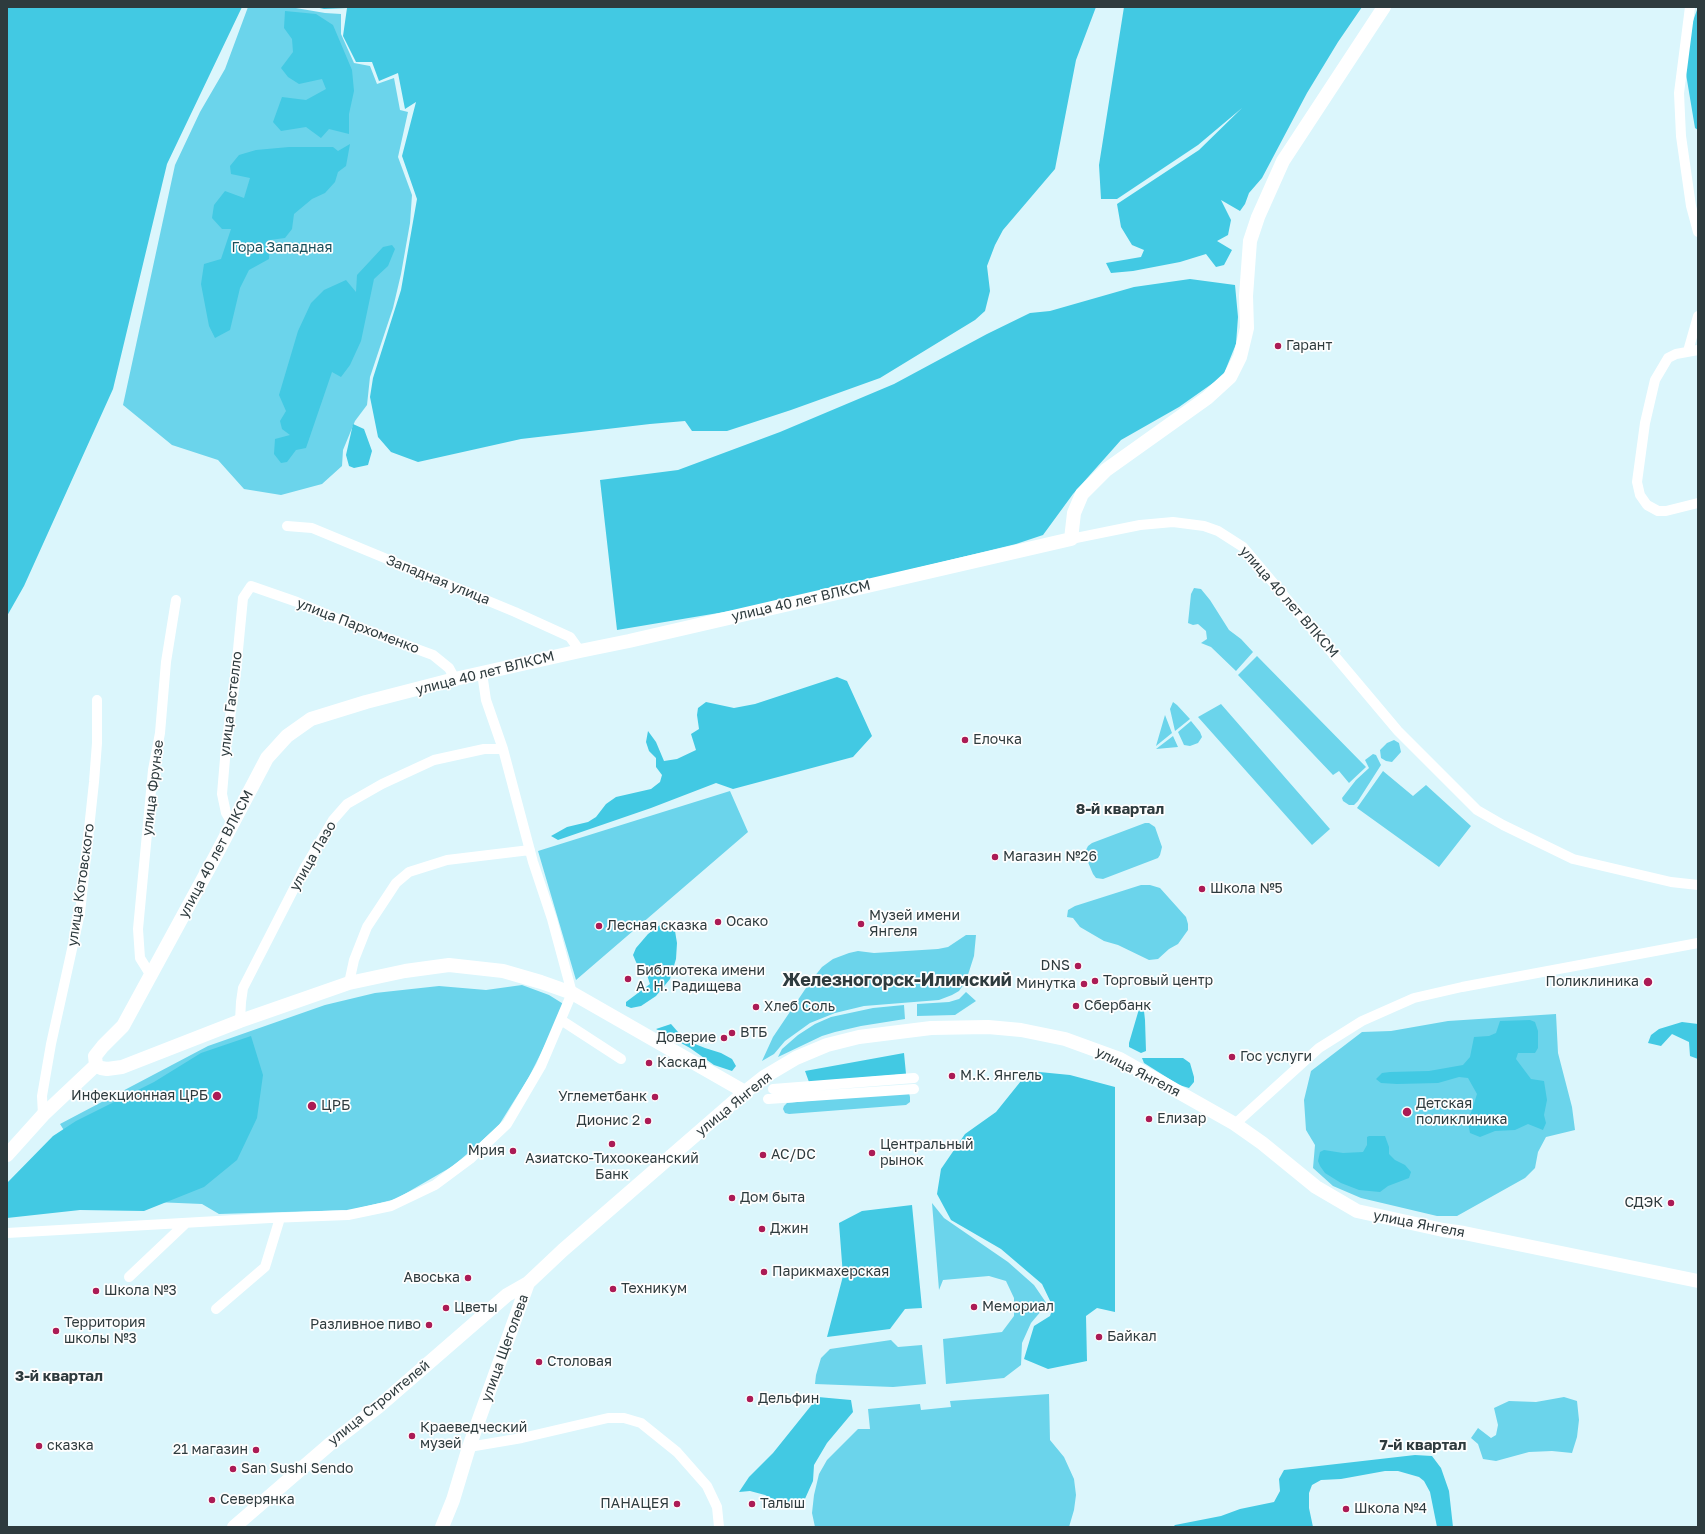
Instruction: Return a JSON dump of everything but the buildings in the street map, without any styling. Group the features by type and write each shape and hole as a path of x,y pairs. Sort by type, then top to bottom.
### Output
{"street":[{"path":"1071,539 1074,513 1082,494 1106,470 1207,398 1230,377 1240,357 1247,328 1246,296 1250,241 1258,217 1283,161 1384,7"},
{"path":"1690,7 1679,93 1681,136 1691,206 1698,232"},
{"path":"1698,316 1693,350 1676,354 1668,358 1655,380 1645,423 1637,482 1640,495 1647,504 1658,511 1666,512 1698,503"},
{"name":"улица 40 лет ВЛКСМ","path":"7,1155 43,1114 96,1065 96,1056 103,1046 123,1026 267,758 287,736 311,719 366,702 455,679 629,641 1071,539 1140,525 1172,522 1204,526 1218,531 1243,547 1398,731 1478,810 1503,825 1573,859 1671,882 1698,885"},
{"name":"Западная улица","path":"287,526 312,528 515,612 570,637 580,651"},
{"name":"улица Пархоменко","path":"251,586 297,602 365,630 433,655 449,668 455,679"},
{"name":"улица Гастелло","path":"232,823 226,813 222,794 243,598 251,586"},
{"name":"улица Фрунзе","path":"150,974 140,958 138,929 153,770 160,733 166,662 176,600"},
{"path":"7,1233 348,1215 391,1206 440,1181 470,1159 507,1124 542,1066 572,993 552,919 530,850 503,749 486,700 482,673"},
{"name":"улица Котовского","path":"43,1114 42,1096 51,1044 80,912 94,782 97,743 97,700"},
{"name":"улица Лазо","path":"240,1021 243,988 304,869 332,820 346,804 382,784 434,760 484,749 503,749"},
{"path":"349,983 354,960 367,927 396,883 409,872 447,860 530,850"},
{"path":"1235,1124 1319,1048 1362,1021 1414,998 1462,987 1698,943"},
{"path":"96,1065 107,1069 122,1067 240,1021 349,983 405,971 450,965 503,971 572,993 745,1092"},
{"path":"561,1020 621,1059"},
{"name":"улица Янгеля","path":"528,1283 745,1092 764,1077 796,1058 827,1045 859,1037 931,1028 988,1027 1021,1030 1065,1039 1100,1051 1120,1060 1235,1124 1262,1143 1316,1187 1357,1211 1443,1230 1698,1281"},
{"path":"773,1089 914,1078"},
{"path":"768,1099 914,1089"},
{"path":"216,1309 265,1267 280,1218"},
{"path":"129,1277 186,1223"},
{"name":"улица Щеголева","path":"442,1527 453,1500 469,1447 528,1283"},
{"name":"улица Строителей","path":"234,1527 324,1448 378,1407 507,1295 528,1283"},
{"path":"469,1447 522,1438 608,1418 624,1418 642,1423 677,1452 707,1486 717,1507 719,1527"}],"green space":[{"name":"Гора Западная","path":"248,7 290,7 341,14 341,34 354,63 370,66 377,84 394,78 400,110 408,112 398,157 412,195 410,223 393,308 370,377 367,405 355,421 343,450 342,466 322,484 281,495 244,489 218,460 172,445 123,405 175,165 200,112 225,69"},
{"path":"1194,588 1201,589 1210,600 1229,630 1241,639 1253,652 1236,671 1211,647 1201,643 1207,639 1206,631 1198,624 1193,625 1188,623 1191,594"},
{"path":"1257,656 1366,767 1349,783 1339,771 1333,775 1238,675"},
{"path":"1173,702 1190,719 1175,731 1170,709"},
{"path":"1221,704 1330,829 1312,845 1198,717"},
{"path":"1165,715 1172,733 1156,746"},
{"path":"1191,721 1202,737 1198,743 1190,746 1184,745 1178,732"},
{"path":"1173,736 1178,747 1156,749"},
{"path":"1394,740 1399,743 1401,752 1392,762 1386,761 1381,758 1380,750 1387,743"},
{"path":"1373,754 1376,755 1381,765 1358,801 1354,805 1349,805 1343,801 1342,798 1356,780 1369,768 1365,760"},
{"path":"1383,771 1413,796 1426,785 1471,826 1439,867 1357,808"},
{"name":"Лесная сказка","path":"730,791 748,832 576,980 538,851"},
{"path":"1145,823 1149,823 1155,827 1162,847 1158,858 1103,879 1096,878 1085,855 1088,846 1092,843"},
{"path":"1141,885 1150,885 1160,888 1186,917 1188,924 1188,930 1178,944 1169,949 1158,959 1149,960 1118,945 1104,941 1080,927 1073,918 1067,917 1068,910 1075,906"},
{"path":"966,935 976,935 974,956 966,981 959,991 939,1000 864,1006 835,1013 810,1023 785,1041 774,1054 762,1061 773,1037 810,982 822,967 833,959 858,951 874,953 938,949 948,947"},
{"path":"522,985 549,995 565,1005 529,1077 499,1125 474,1148 453,1166 396,1199 351,1210 219,1214 202,1204 108,1200 60,1124 208,1046 325,1005 375,993 439,986 486,990"},
{"path":"966,992 976,1001 955,1015 917,1016 917,1004 949,1002 959,999"},
{"path":"904,1005 905,1019 835,1032 822,1036 778,1057 782,1049 798,1035 815,1024 831,1017 873,1008"},
{"path":"1556,1014 1558,1053 1572,1107 1575,1130 1546,1137 1538,1152 1535,1168 1525,1178 1457,1216 1437,1216 1361,1198 1333,1186 1313,1168 1315,1145 1306,1130 1304,1100 1311,1071 1362,1032 1391,1031 1448,1021"},
{"path":"906,1091 909,1093 910,1102 906,1105 789,1114 785,1113 783,1109 787,1103"},
{"path":"932,1203 944,1218 1008,1262 1034,1285 1047,1304 1031,1323 1022,1343 1021,1365 1004,1378 946,1384 943,1339 1002,1332 1014,1316 1014,1298 1006,1281 989,1276 943,1280 939,1290"},
{"path":"891,1340 898,1347 922,1345 926,1384 893,1387 815,1384 821,1358 830,1349"},
{"path":"1049,1394 1050,1440 1064,1457 1074,1479 1076,1495 1074,1510 1069,1527 815,1527 812,1513 814,1495 819,1474 827,1460 858,1429 870,1429 868,1409 920,1404 921,1410 951,1407 950,1401"},
{"path":"1564,1397 1577,1401 1579,1420 1577,1437 1572,1453 1552,1451 1529,1452 1496,1461 1483,1459 1478,1444 1471,1438 1478,1428 1491,1438 1496,1435 1498,1425 1494,1408 1509,1401 1536,1402"}],"shaded area":[{"path":"7,7 242,7 167,164 113,389 24,586 7,616"},
{"path":"315,7 1096,7 1076,60 1055,169 1003,230 995,245 987,266 990,291 985,311 975,320 880,378 727,431 692,431 685,421 650,424 521,439 418,462 391,452 378,437 370,397 373,378 401,290 417,199 402,156 416,102 405,109 398,73 379,81 372,62 356,62 343,36 347,8 324,9"},
{"path":"1124,7 1362,7 1338,42 1307,93 1262,178 1249,193 1245,204 1240,211 1221,200 1231,220 1228,235 1217,241 1232,250 1224,265 1216,267 1206,254 1180,262 1133,271 1111,273 1106,263 1141,257 1144,250 1132,245 1121,227 1117,204 1199,150 1242,108 1198,145 1117,199 1101,199 1099,165"},
{"path":"1698,7 1698,130 1695,128 1684,62 1687,38"},
{"path":"285,11 316,14 333,25 352,70 354,91 349,114 349,134 329,129 321,138 306,127 281,131 273,122 282,97 306,100 326,89 322,79 299,84 288,77 281,68 293,52 292,39 284,28"},
{"path":"350,144 346,166 338,172 335,182 325,193 312,199 294,214 292,229 285,238 270,240 269,259 249,270 240,288 230,330 215,338 209,326 201,284 204,264 221,259 231,229 222,229 212,218 214,205 225,191 244,198 250,178 231,174 230,166 239,155 256,150 289,147 333,147 338,151"},
{"path":"392,245 395,249 388,266 374,279 361,341 350,365 341,377 332,372 306,448 296,450 287,462 281,463 274,454 275,439 290,435 282,429 280,421 286,411 279,395 298,331 311,303 324,290 346,280 356,292 357,275 383,247"},
{"path":"1190,279 1235,285 1238,317 1236,344 1223,376 1179,407 1121,440 1073,494 1043,535 1016,544 760,606 617,630 600,480 678,470 780,432 894,384 987,334 1030,313 1050,311 1134,287"},
{"path":"353,424 364,429 372,451 368,465 354,468 349,466 346,455"},
{"path":"837,677 847,681 872,736 853,757 733,789 716,783 651,808 558,840 551,836 567,827 588,822 596,817 606,804 616,797 651,789 660,782 662,775 656,767 656,758 649,751 646,742 648,731 656,742 664,761 677,759 696,750 691,734 699,729 697,715 698,708 706,702 734,708 755,704"},
{"path":"671,924 675,931 677,943 676,959 670,979 656,996 641,1006 631,1008 626,1006 626,1002 650,984 645,969 638,966 633,955 636,948 648,934 660,925"},
{"path":"1139,1009 1144,1011 1145,1020 1146,1051 1141,1053 1129,1047"},
{"path":"1530,1020 1535,1022 1538,1031 1538,1048 1535,1053 1518,1053 1516,1059 1531,1079 1544,1081 1547,1100 1544,1115 1546,1123 1543,1130 1528,1124 1515,1130 1495,1131 1480,1137 1470,1133 1468,1122 1477,1094 1468,1078 1459,1077 1438,1083 1397,1084 1381,1083 1376,1079 1382,1073 1429,1071 1463,1065 1470,1057 1474,1037 1489,1036 1496,1033 1500,1021"},
{"path":"1682,1022 1698,1024 1698,1059 1690,1056 1689,1042 1672,1034 1661,1046 1648,1043 1651,1035 1659,1029"},
{"path":"671,1024 685,1040 721,1053 732,1059 736,1066 732,1071 714,1065 690,1048 656,1029"},
{"path":"251,1036 263,1075 257,1118 237,1160 204,1187 144,1211 80,1210 7,1218 7,1183 53,1136 76,1121 154,1082 201,1053"},
{"path":"904,1053 906,1074 809,1082 805,1071"},
{"path":"1142,1058 1183,1058 1190,1063 1194,1082 1189,1088 1179,1085 1144,1063"},
{"path":"1029,1071 1070,1075 1115,1087 1115,1312 1097,1308 1086,1316 1087,1361 1048,1369 1024,1359 1034,1326 1050,1316 1053,1307 1042,1284 1001,1249 951,1220 937,1194 941,1169 965,1134 996,1112"},
{"path":"1385,1136 1389,1147 1389,1154 1395,1160 1405,1165 1411,1172 1409,1178 1388,1186 1380,1192 1359,1190 1341,1183 1325,1173 1318,1161 1320,1152 1324,1150 1343,1153 1363,1152 1367,1145 1367,1137"},
{"path":"912,1205 922,1308 905,1309 890,1329 827,1337 843,1276 839,1223 862,1211"},
{"path":"818,1397 851,1400 853,1412 827,1443 814,1465 813,1481 804,1501 791,1504 777,1501 765,1495 750,1491 739,1492 749,1477 773,1453"},
{"path":"1415,1455 1432,1456 1441,1468 1449,1491 1453,1527 1437,1527 1430,1492 1424,1481 1419,1477 1398,1471 1385,1471 1341,1479 1321,1480 1312,1485 1309,1493 1309,1508 1313,1527 1173,1527 1175,1525 1221,1516 1240,1509 1274,1502 1280,1491 1279,1479 1284,1470"}],"place":[{"name":"Гарант","path":"1278,346"},
{"name":"Елочка","path":"965,740"},
{"name":"Магазин №26","path":"995,857"},
{"name":"Школа №5","path":"1202,889"},
{"name":"Осако","path":"718,922"},
{"name":"Музей имени Янгеля","path":"861,924"},
{"name":"Лесная сказка","path":"599,926"},
{"name":"DNS","path":"1078,966"},
{"name":"Библиотека имени А. Н. Радищева","path":"628,979"},
{"name":"Торговый центр","path":"1095,981"},
{"name":"Поликлиника","path":"1648,982"},
{"name":"Минутка","path":"1084,984"},
{"name":"Сбербанк","path":"1076,1006"},
{"name":"Хлеб Соль","path":"756,1007"},
{"name":"ВТБ","path":"732,1033"},
{"name":"Доверие","path":"724,1038"},
{"name":"Гос услуги","path":"1232,1057"},
{"name":"Каскад","path":"649,1063"},
{"name":"М.К. Янгель","path":"952,1076"},
{"name":"Инфекционная ЦРБ","path":"217,1096"},
{"name":"Углеметбанк","path":"655,1097"},
{"name":"ЦРБ","path":"312,1106"},
{"name":"Детская поликлиника","path":"1407,1112"},
{"name":"Елизар","path":"1149,1119"},
{"name":"Дионис 2","path":"648,1121"},
{"name":"Азиатско-Тихоокеанский Банк","path":"612,1144"},
{"name":"Мрия","path":"513,1151"},
{"name":"Центральный рынок","path":"872,1153"},
{"name":"AC/DC","path":"763,1155"},
{"name":"Дом быта","path":"732,1198"},
{"name":"СДЭК","path":"1671,1203"},
{"name":"Джин","path":"762,1229"},
{"name":"Парикмахерская","path":"764,1272"},
{"name":"Авоська","path":"468,1278"},
{"name":"Техникум","path":"613,1289"},
{"name":"Школа №3","path":"96,1291"},
{"name":"Мемориал","path":"974,1307"},
{"name":"Цветы","path":"446,1308"},
{"name":"Разливное пиво","path":"429,1325"},
{"name":"Территория школы №3","path":"56,1331"},
{"name":"Байкал","path":"1099,1337"},
{"name":"Столовая","path":"539,1362"},
{"name":"Дельфин","path":"750,1399"},
{"name":"Краеведческий музей","path":"412,1436"},
{"name":"сказка","path":"39,1446"},
{"name":"21 магазин","path":"256,1450"},
{"name":"San Sushi Sendo","path":"233,1469"},
{"name":"Северянка","path":"212,1500"},
{"name":"ПАНАЦЕЯ","path":"677,1504"},
{"name":"Талыш","path":"752,1504"},
{"name":"Школа №4","path":"1346,1509"}],"district":[{"name":"8-й квартал","path":"1120,809"},
{"name":"Железногорск-Илимский","path":"897,980"},
{"name":"3-й квартал","path":"59,1376"},
{"name":"7-й квартал","path":"1423,1445"}]}
